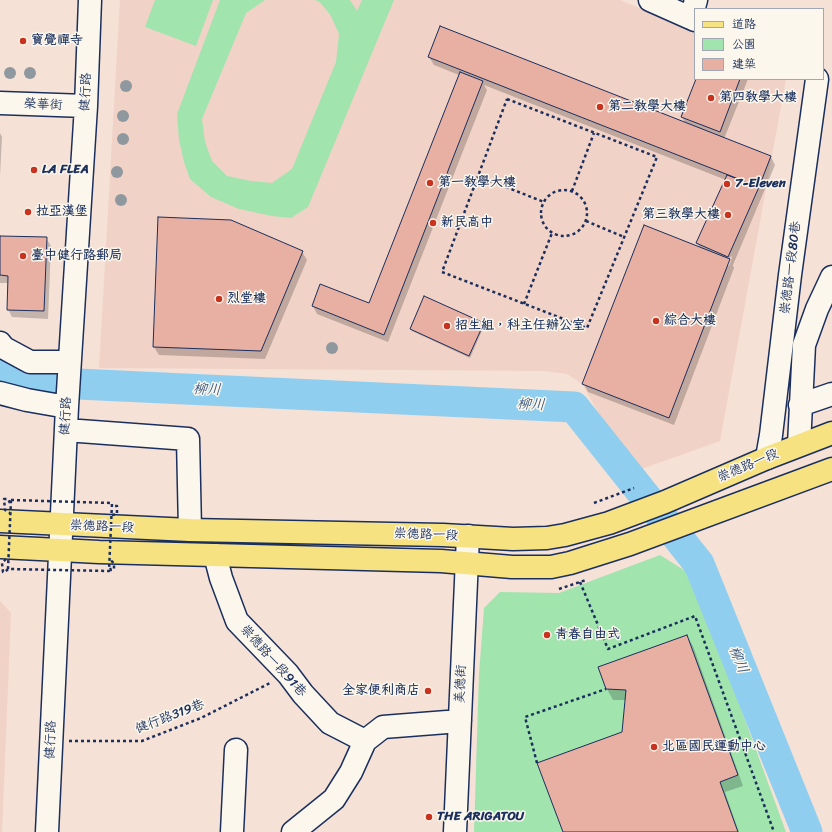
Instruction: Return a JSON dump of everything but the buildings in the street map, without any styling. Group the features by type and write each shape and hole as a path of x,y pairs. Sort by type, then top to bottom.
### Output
{"main road":[{"name":"崇德路一段","path":"7,513 61,525 190,530 468,536 513,539 547,538 565,535 609,523 665,502 767,458 832,433"},
{"name":"崇德路一段","path":"4,551 60,550 467,563 512,567 551,567 570,564 630,544 832,469"}],"street":[{"name":"健行路","path":"47,832 67,403 86,106 90,0"},
{"path":"650,0 694,13"},
{"name":"崇德路一段80巷","path":"767,458 817,80"},
{"name":"榮華街","path":"0,103 86,106"},
{"path":"799,445 804,345 817,309 832,277"},
{"path":"0,343 4,348 30,362 69,365"},
{"path":"0,393 27,400 67,403"},
{"path":"800,405 832,394"},
{"path":"66,430 188,438 190,530"},
{"name":"美德街","path":"455,832 468,536"},
{"name":"崇德路一段91巷","path":"215,555 221,578 237,621 288,674 303,694 330,723 365,741"},
{"path":"293,832 334,799 351,772 365,741 383,727 460,721"},
{"path":"232,832 236,750"}],"path":[{"path":"507,99 594,133 657,157 587,328 442,272 507,99"},
{"path":"572,191 594,133"},
{"path":"478,176 544,202"},
{"path":"566,190 579,194 587,207 588,214 586,222 578,232 572,236 565,237 552,233 543,223 541,216 544,202 553,193 566,190"},
{"path":"586,222 624,237"},
{"path":"524,304 552,233"},
{"path":"594,503 634,488"},
{"path":"4,551 8,569 110,571 112,503 11,500 7,513 2,563 3,572 5,572 8,568"},
{"path":"112,515 117,514 117,506 114,506"},
{"path":"110,560 114,563 114,569 112,571 110,568"},
{"path":"580,582 608,649 695,616 774,832"},
{"name":"健行路319巷","path":"51,740 142,741 201,718 288,674"},
{"path":"538,763 525,717 606,689"}],"shaded area":[{"name":"新民高中","path":"120,0 620,0 694,31 694,80 786,80 720,441 633,472 582,384 567,374 544,371 99,368"},
{"path":"0,601 11,613 2,832 0,832"}],"green space":[{"path":"155,0 213,0 196,46 145,27"},
{"path":"220,0 265,0 246,13 202,119 205,142 212,161 227,176 251,181 272,183 292,169 336,62 339,34 331,16 320,2 315,0 350,0 357,11 362,0 394,0 308,207 291,218 272,216 239,209 211,197 190,179 184,162 179,140 177,114"},
{"path":"660,555 692,575 786,832 474,832 479,674 484,608 500,592 559,593"}],"waterway":[{"name":"柳川","path":"0,370 34,382 574,407 699,564 807,832"}],"place":[{"name":"寶覺禪寺","path":"23,41"},
{"name":"第四教學大樓","path":"711,98"},
{"name":"第二教學大樓","path":"600,107"},
{"name":"LA FLEA","path":"34,170"},
{"name":"第一教學大樓","path":"430,183"},
{"name":"7-Eleven","path":"727,184"},
{"name":"拉亞漢堡","path":"28,212"},
{"name":"第三教學大樓","path":"728,215"},
{"name":"新民高中","path":"433,223"},
{"name":"臺中健行路郵局","path":"23,256"},
{"name":"烈堂樓","path":"219,299"},
{"name":"綜合大樓","path":"656,321"},
{"name":"招生組，科主任辦公室","path":"447,326"},
{"name":"青春自由式","path":"547,635"},
{"name":"全家便利商店","path":"428,691"},
{"name":"北區國民運動中心","path":"654,747"},
{"name":"THE ARIGATOU","path":"429,817"}]}
